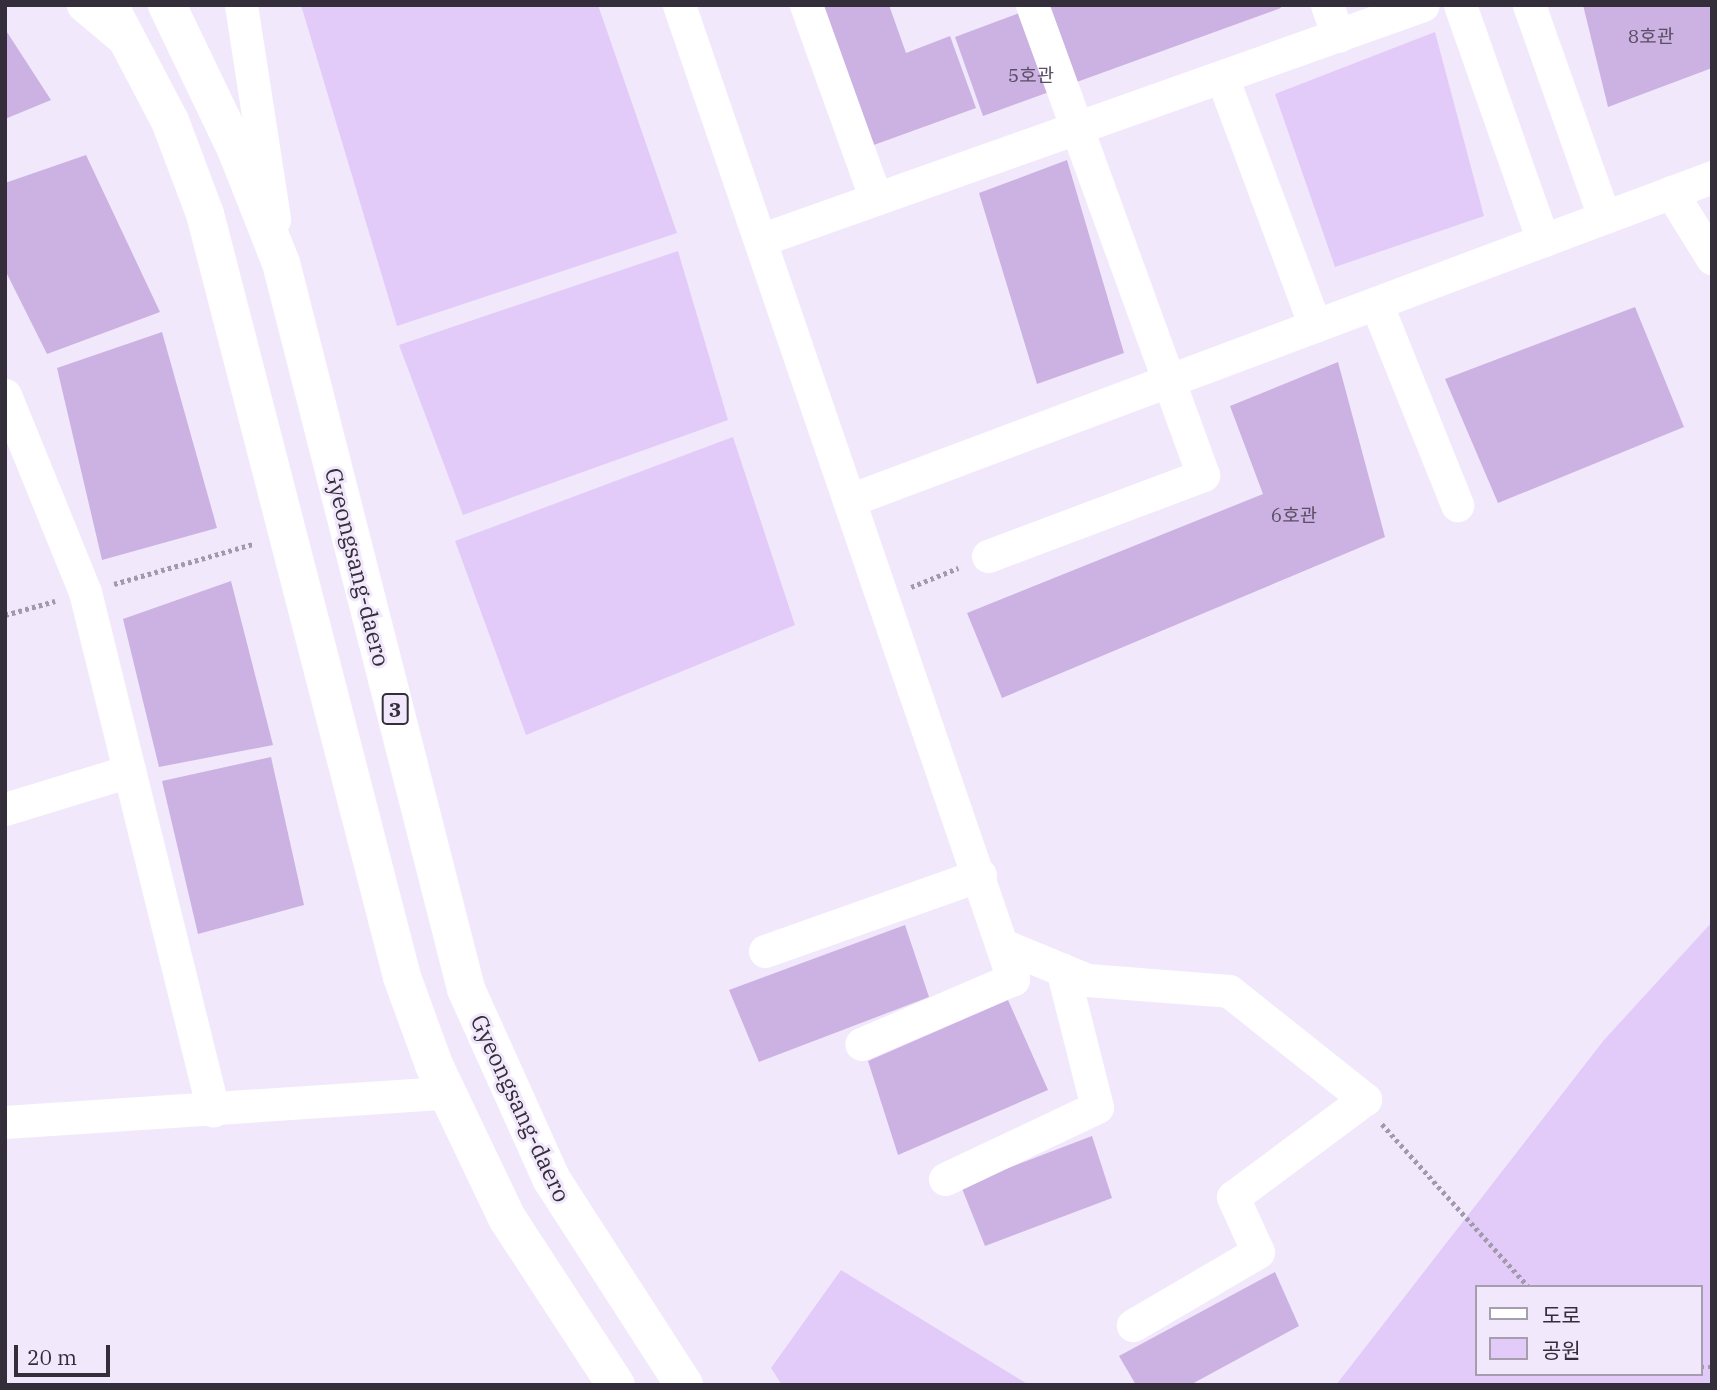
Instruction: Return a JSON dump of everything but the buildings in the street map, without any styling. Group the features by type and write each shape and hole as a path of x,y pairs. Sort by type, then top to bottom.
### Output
{"main road":[{"path":"109,5 135,48 205,214 290,534 402,977 447,1093 507,1218 616,1385"},
{"name":"Gyeongsang-daero","path":"167,5 226,126 281,263 466,989 552,1180 684,1385"}],"street":[{"path":"83,5 135,48"},
{"path":"241,5 281,263"},
{"path":"678,5 1005,946 1013,979 861,1044"},
{"path":"806,5 876,199"},
{"path":"988,556 1203,475 1166,382 1031,5"},
{"path":"760,240 1222,77 1332,20 1423,5"},
{"path":"1460,5 1543,241"},
{"path":"1529,5 1604,217"},
{"path":"1222,77 1315,326"},
{"path":"850,500 1712,177"},
{"path":"1671,192 1712,258"},
{"path":"1376,303 1457,505"},
{"path":"5,395 85,592 212,1110"},
{"path":"5,809 129,771"},
{"path":"765,951 980,875"},
{"path":"1005,946 1087,980 1229,991 1365,1099 1233,1197 1258,1252 1133,1325"},
{"path":"945,1179 1097,1107 1062,969"},
{"path":"5,1122 447,1093"}],"path":[{"path":"5,615 290,534"},
{"path":"884,598 988,556"},
{"path":"1365,1099 1527,1285"}],"green space":[{"path":"301,5 598,5 677,233 397,326"},
{"path":"1435,32 1484,216 1335,267 1275,94"},
{"path":"678,251 728,420 463,515 399,345"},
{"path":"733,437 795,625 526,735 455,541"},
{"path":"1712,922 1712,1385 1336,1385 1604,1040"},
{"path":"841,1270 1029,1385 782,1385 771,1368"}]}
